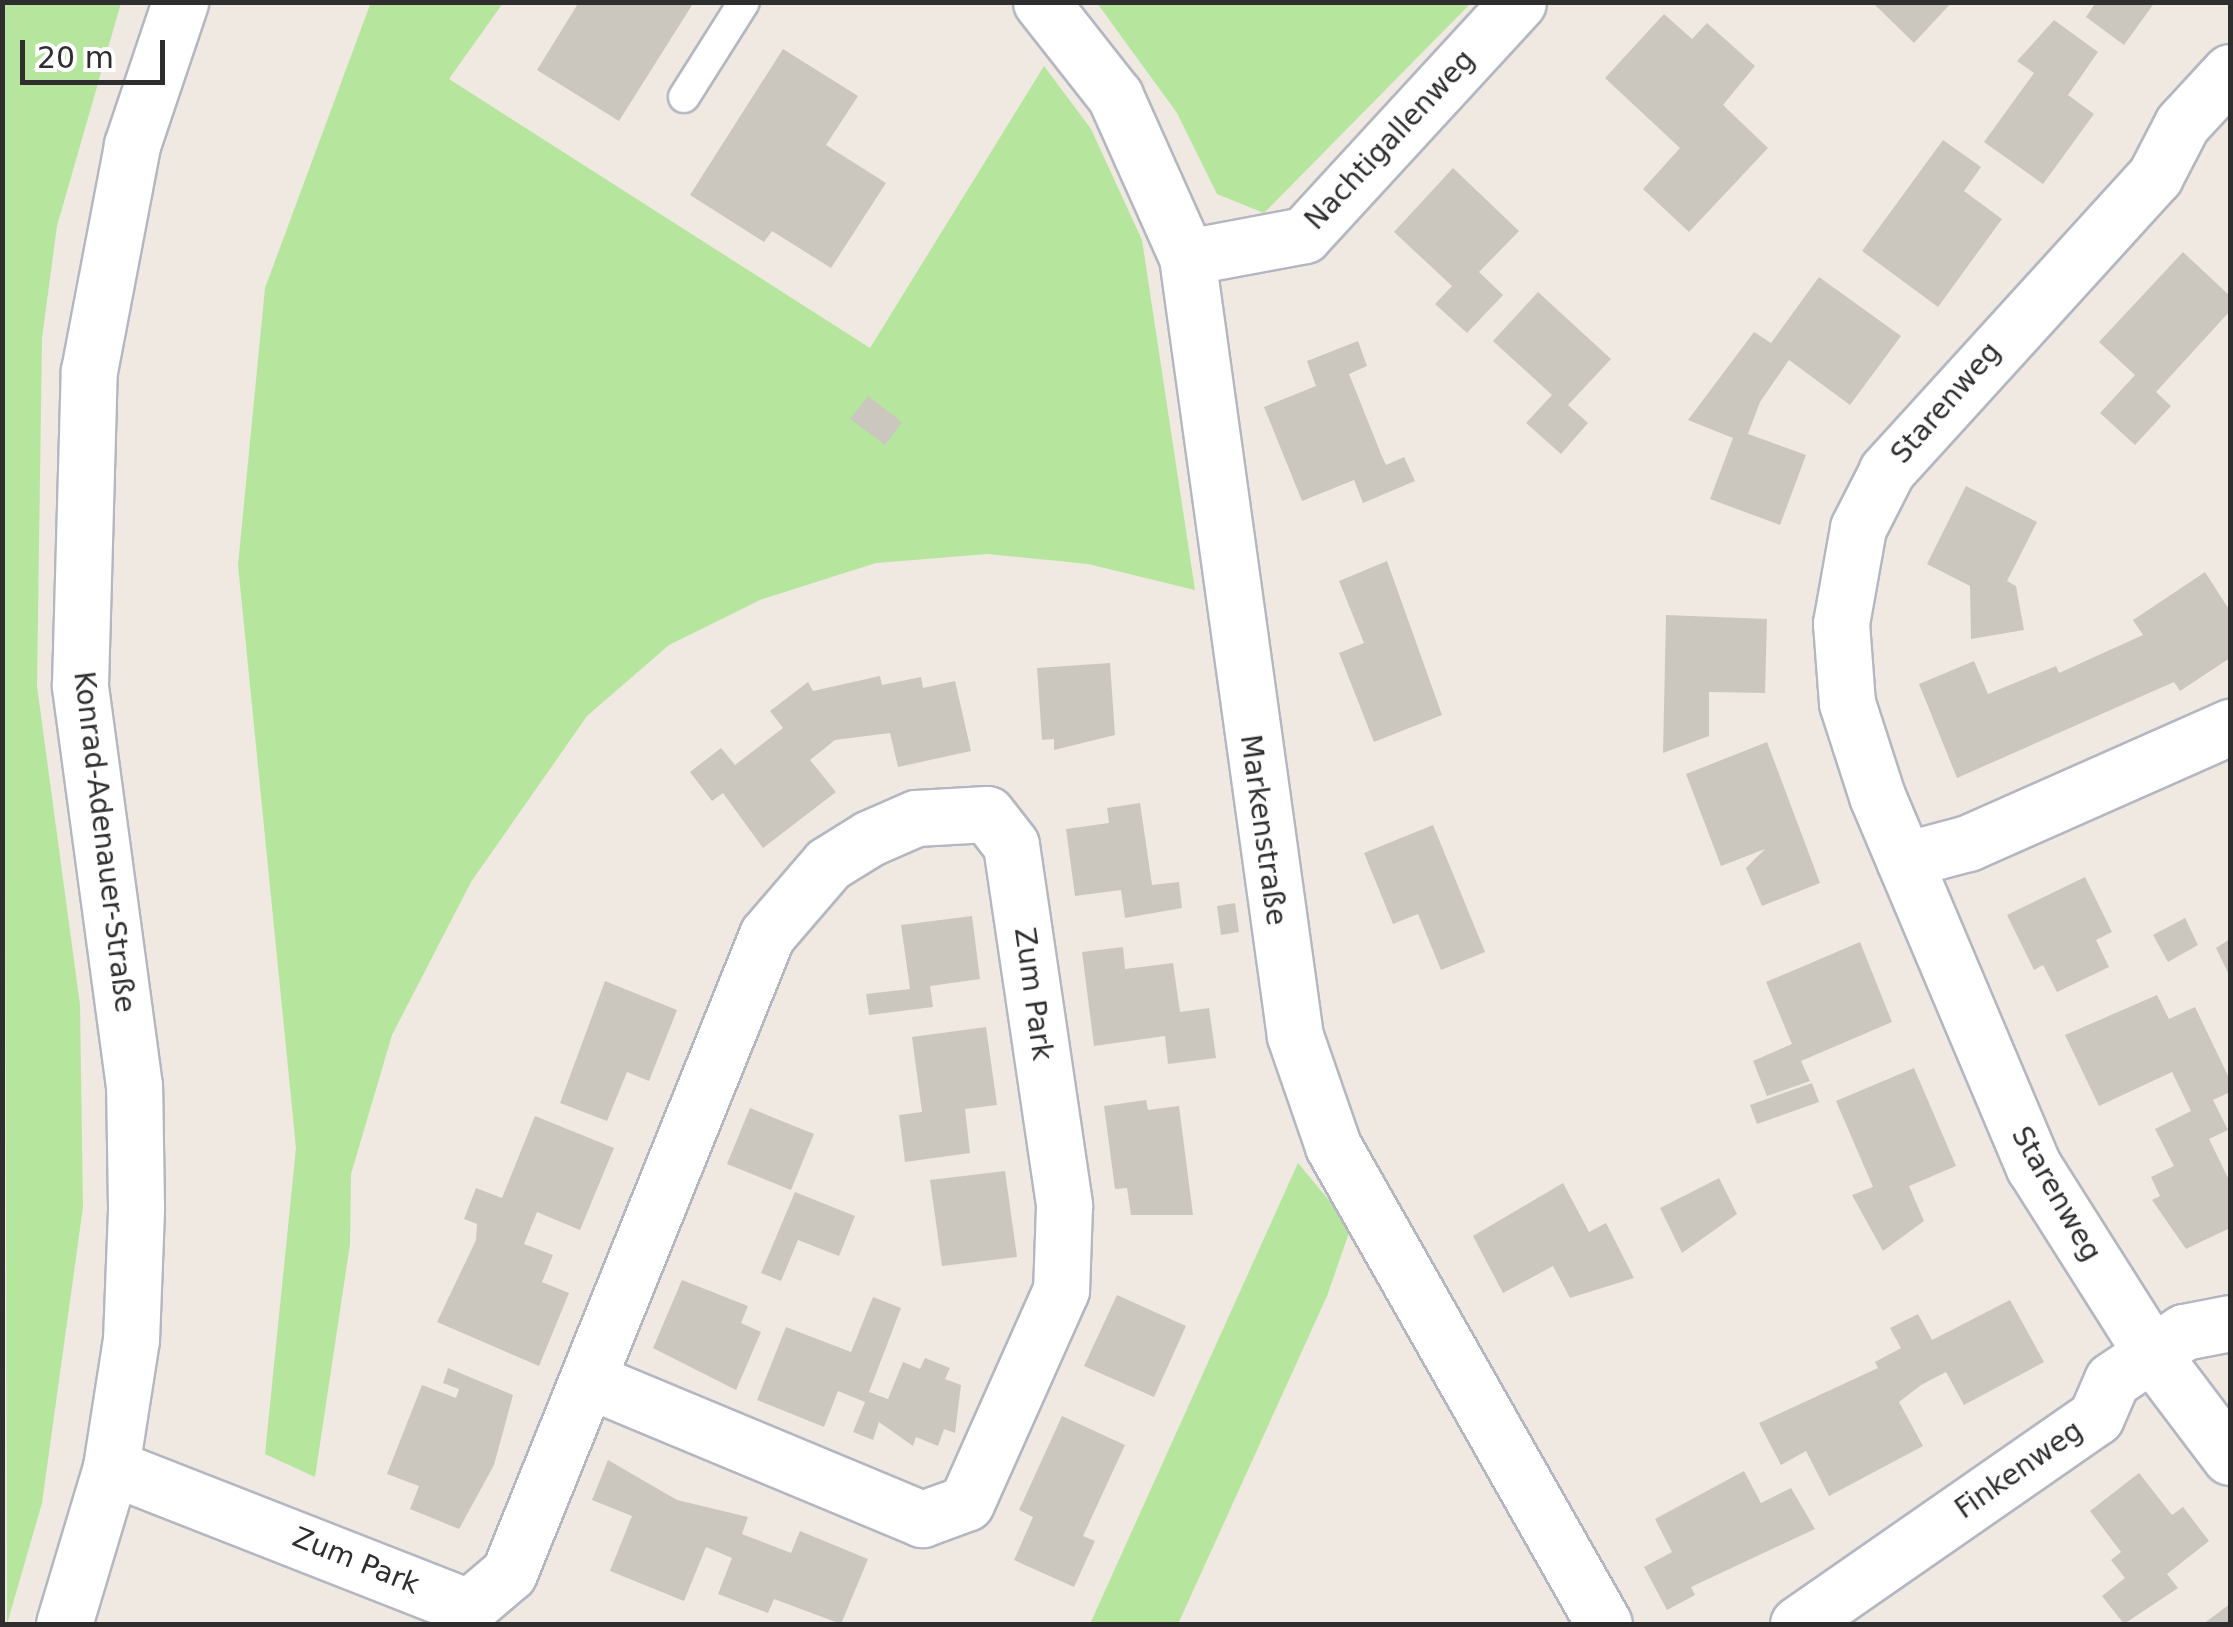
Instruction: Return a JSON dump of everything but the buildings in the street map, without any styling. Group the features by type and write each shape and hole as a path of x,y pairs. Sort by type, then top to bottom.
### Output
{"street":[{"name":"Konrad-Adenauer-Straße","path":"64,1624 111,1466 131,1340 134,1086 80,685 80,525 103,296 132,145 180,2"},
{"name":"Markenstraße","path":"1041,2 1115,96 1186,257 1295,1036 1334,1146 1604,1624"},
{"name":"Nachtigallenweg","path":"1186,257 1304,235 1518,2"},
{"name":"Starenweg","path":"2230,72 2182,124 2155,176 1926,421 1858,528 1841,623 1847,702 1904,860 2034,1166 2152,1354 2230,1456"},
{"path":"1904,860 1968,843 2230,727"},
{"name":"Zum Park","path":"111,1466 469,1616 508,1573 593,1382 768,935 828,864 870,838 916,818 987,814 1011,846 1064,1206 1061,1290 966,1504 922,1519 593,1382"},
{"name":"Finkenweg","path":"1798,1624 2096,1416 2112,1380 2184,1332 2230,1323"}],"lane":[{"path":"684,97 744,2"}],"green space":[{"path":"3,2 121,3 57,226 42,338 37,686 80,1005 83,1207 42,1503 7,1624"},
{"path":"371,2 503,3 449,79 870,348 1044,66 1091,129 1142,240 1195,590 1088,564 987,554 876,563 760,600 669,645 587,716 471,882 392,1035 351,1174 350,1244 315,1477 265,1454 296,1148 238,565 265,288"},
{"path":"1097,3 1471,3 1264,213 1217,194 1177,113"},
{"path":"1298,1163 1351,1227 1327,1296 1178,1624 1090,1624"}]}
